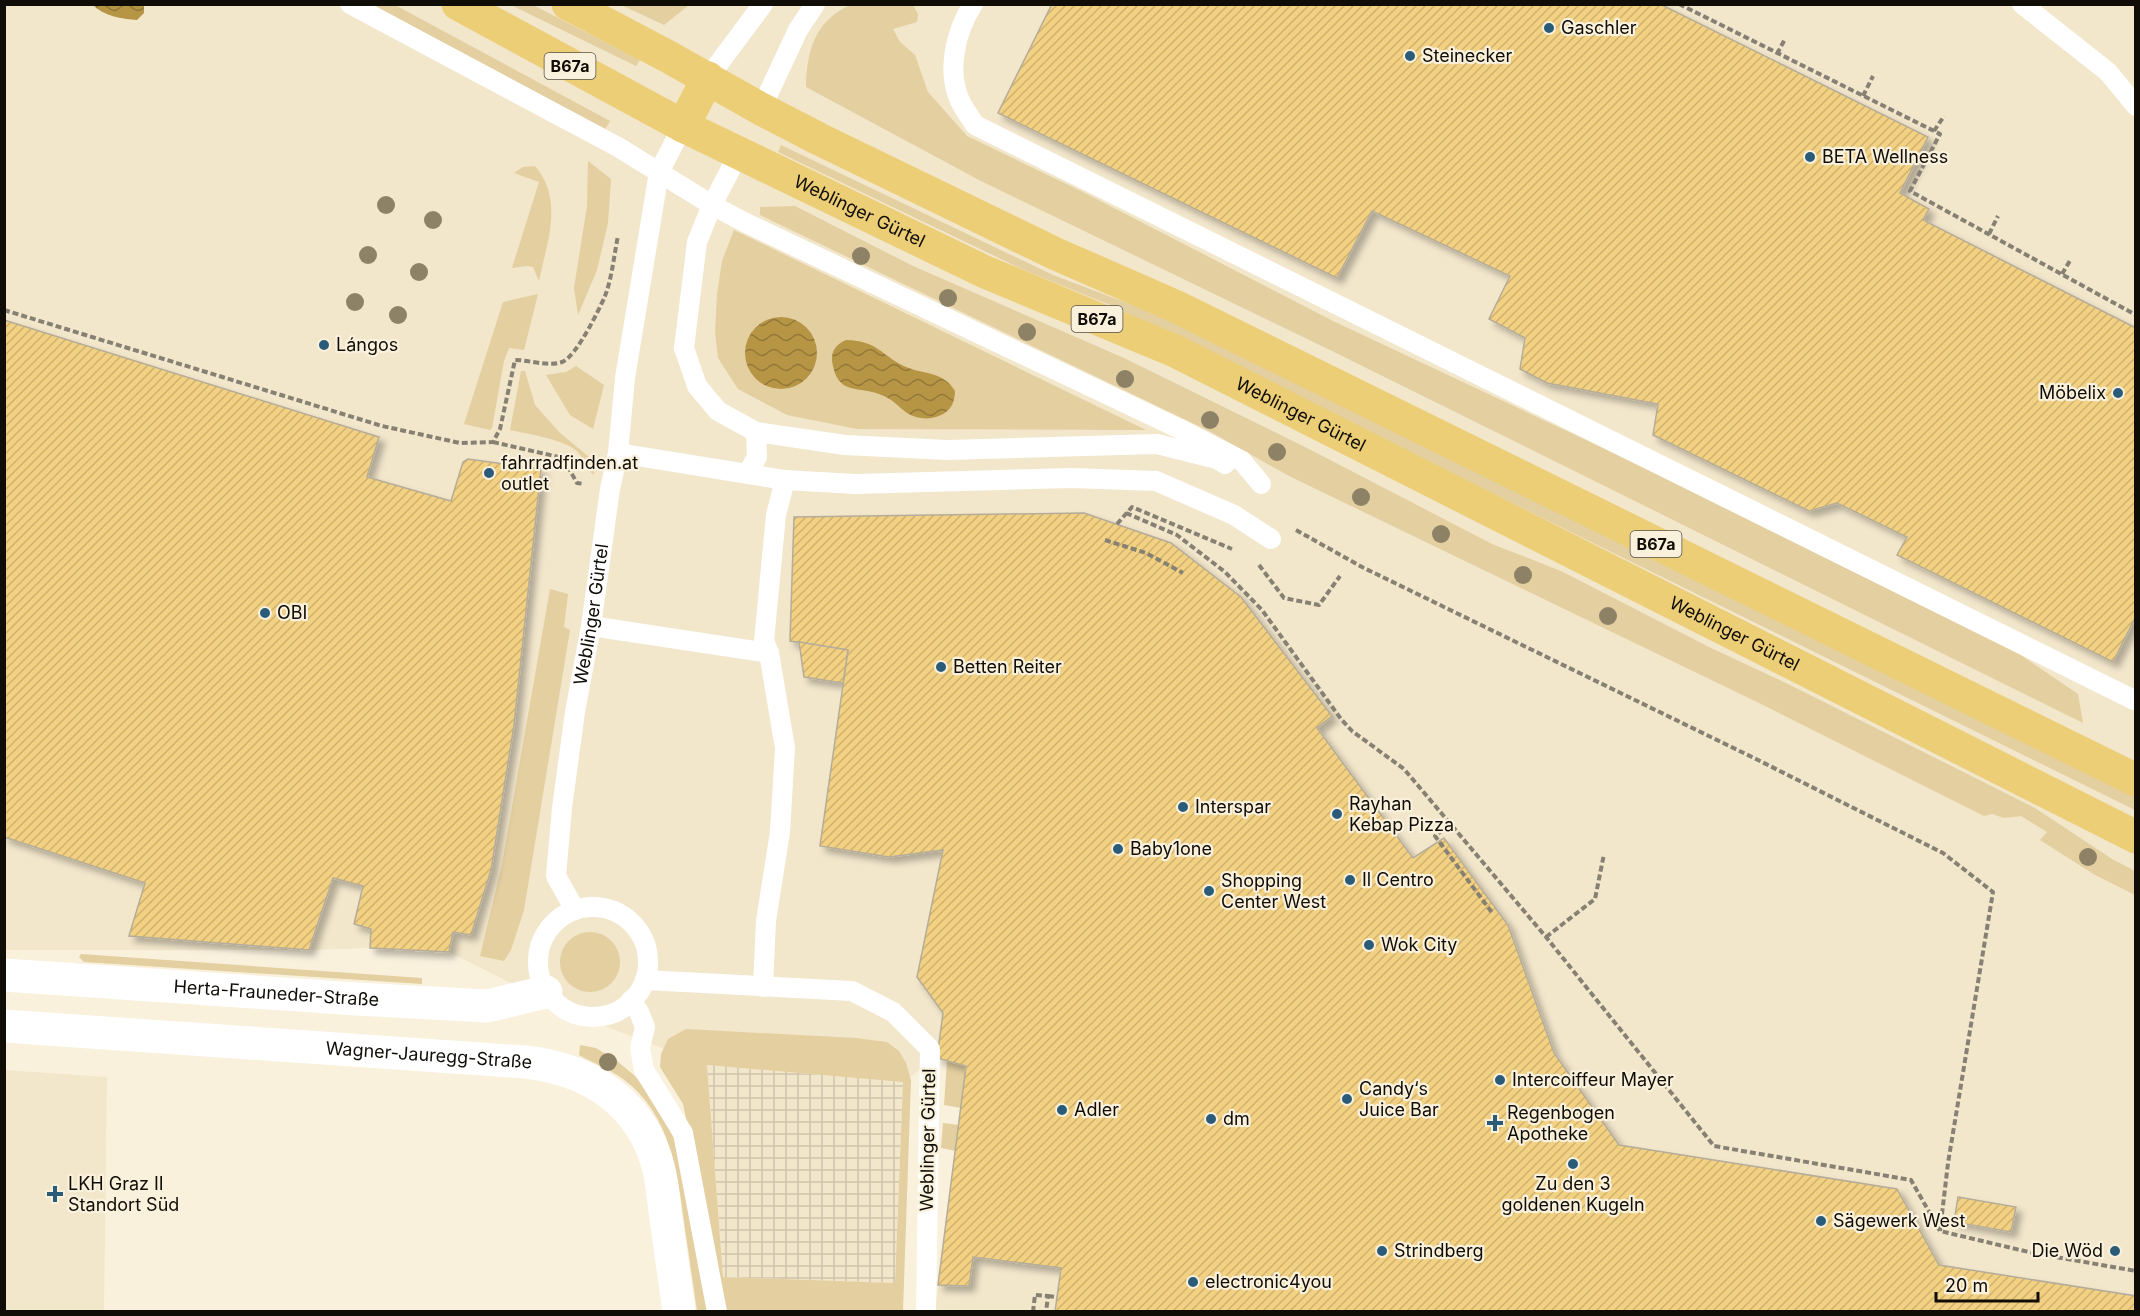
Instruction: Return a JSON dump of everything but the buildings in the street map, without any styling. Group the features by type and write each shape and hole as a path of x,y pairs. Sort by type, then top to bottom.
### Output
{"main road":[{"name":"Weblinger Gürtel","path":"458,4 683,126 985,272 1175,351 2136,837"},
{"name":"B67a","path":"568,4 708,78 761,109 1056,254 1177,307 2136,780"},
{"path":"683,126 708,78"},
{"path":"739,153 761,109"},
{"name":"Herta-Frauneder-Straße","path":"4,975 487,1006 546,992"},
{"name":"Wagner-Jauregg-Straße","path":"4,1026 525,1062 558,1067 579,1074 613,1095 626,1107 650,1144 659,1170 680,1311"}],"lane":[{"path":"350,4 618,147 712,205 1180,429 1242,461 1261,484 1217,459 1157,444 947,450 845,445 756,432 718,411 697,386 684,348 697,242 712,205 739,153"},
{"path":"708,78 763,4"},
{"path":"761,109 798,30 815,4"},
{"path":"973,4 965,18 956,45 953,74 959,99 975,125 2135,701"},
{"path":"2022,4 2109,72 2136,106"},
{"name":"Weblinger Gürtel","path":"575,910 556,876 562,808 575,712 591,626 610,489 618,453 625,378 659,172 683,126"},
{"path":"747,474 757,456 756,432"},
{"path":"618,453 784,480 855,484 1071,478 1156,481 1234,515 1271,539"},
{"path":"762,987 766,921 780,832 785,748 769,653 764,641 776,515 784,480"},
{"path":"591,626 769,653"},
{"path":"599,907 622,915 640,933 648,956 645,980 620,1011 605,1017 573,1014 558,1005 546,992 538,968 540,944 554,922 575,910 599,907"},
{"name":"Weblinger Gürtel","path":"645,980 852,990 893,1012 930,1049 926,1311"},
{"path":"631,1000 645,1026 640,1048 644,1070 683,1133 717,1311"}],"path":[{"path":"1679,4 1940,134 1910,191 2136,315"},
{"path":"1777,54 1785,39"},
{"path":"1863,96 1873,76"},
{"path":"1934,131 1944,117"},
{"path":"1989,234 1998,216"},
{"path":"493,442 500,429 515,360 563,362 570,357 585,335 605,295 619,229"},
{"path":"2062,274 2071,259"},
{"path":"4,310 382,426 460,443 493,442 563,458 577,483 586,484"},
{"path":"1117,524 1132,507 1239,553"},
{"path":"1126,513 1177,535 1225,572 1262,609 1341,719 1352,731 1404,769 1546,937 1714,1146 1911,1180 1940,1231 2033,1253 2136,1271"},
{"path":"1293,529 1362,567 1944,853 1993,892 1948,1163 1940,1231"},
{"path":"1105,540 1146,553 1183,573"},
{"path":"1256,561 1284,598 1319,605 1340,576"},
{"path":"1450,824 1435,836 1493,914"},
{"path":"1546,937 1595,899 1604,854"},
{"path":"1033,1311 1035,1295 1057,1297"},
{"path":"1047,1311 1048,1296"}],"shaded area":[{"path":"689,4 664,25 621,5"},
{"path":"4,5 2135,5 2135,1311 935,1311 966,1066 937,1058 903,1082 707,1065 573,1014 449,952 370,948 5,950"},
{"path":"374,5 395,5 610,121 604,131"},
{"path":"511,5 533,5 640,60 636,66"},
{"path":"850,5 913,5 918,14 917,22 893,29 900,42 915,55 928,92 967,136 1083,192 1333,321 1588,441 1909,596 2009,647 2078,694 2083,723 1330,350 979,180 806,87 808,61 815,39 828,20"},
{"path":"781,145 1053,275 1172,320 1835,645 2135,797 2135,810 1110,305 1026,271 778,152"},
{"path":"588,161 611,179 608,223 597,270 578,315 574,288 587,206"},
{"path":"535,166 544,179 551,207 549,236 539,281 533,267 512,268 539,182 514,173 523,167"},
{"path":"795,206 913,266 1124,358 1309,449 1492,544 1561,571 2035,808 2112,859 2135,871 2135,895 2095,875 2040,840 2047,832 2021,816 2004,818 1992,814 1984,816 1759,703 1289,476 1209,431 760,215 760,207"},
{"path":"734,230 1146,430 857,429 787,415 738,389 718,358 715,332 717,294 722,261"},
{"path":"538,294 524,350 509,348 504,361 492,428 490,430 464,424 503,302"},
{"path":"576,366 604,385 593,429 570,415 546,375 566,372"},
{"path":"521,371 525,371 535,405 559,432 595,462 594,475 572,447 546,438 510,430"},
{"path":"550,589 568,594 564,627 570,630 524,910 511,950 504,961 480,956 502,864"},
{"path":"590,932 611,941 620,962 611,983 590,992 569,983 560,962 569,941"},
{"path":"81,954 422,978 422,984 84,962 79,957"},
{"path":"686,1029 856,1038 887,1042 899,1051 906,1063 911,1080 903,1311 725,1311 683,1104 660,1067 661,1054 668,1039","holes":["707,1065 903,1082 895,1283 723,1277"]},
{"path":"580,1045 596,1048 635,1076 648,1092 678,1145 710,1311 697,1311 675,1167 662,1128 639,1093 618,1075 579,1055"},
{"path":"947,1061 966,1066 961,1108 944,1105"},
{"path":"707,1065 903,1082 895,1283 723,1277"},
{"name":"LKH Graz II Standort Süd","path":"4,1070 107,1077 104,1311 5,1311"},
{"path":"943,1123 959,1125 956,1151 941,1148"}],"water":[{"path":"93,5 144,5 144,13 137,20 125,19 107,14"},
{"path":"781,317 801,323 811,333 817,353 811,373 801,383 781,389 761,383 751,373 745,353 751,333 761,323"},
{"path":"846,340 866,343 906,367 933,374 945,380 955,391 952,405 938,416 918,418 884,396 844,385 835,373 832,354 840,343"}],"place":[{"name":"Gaschler","path":"1549,28"},
{"name":"Steinecker","path":"1410,56"},
{"name":"BETA Wellness","path":"1810,157"},
{"name":"Lángos","path":"324,345"},
{"name":"Möbelix","path":"2118,393"},
{"name":"fahrradfinden.at outlet","path":"489,473"},
{"name":"OBI","path":"265,613"},
{"name":"Betten Reiter","path":"941,667"},
{"name":"Interspar","path":"1183,807"},
{"name":"Rayhan Kebap Pizza","path":"1337,814"},
{"name":"Baby1one","path":"1118,849"},
{"name":"Il Centro","path":"1350,880"},
{"name":"Shopping Center West","path":"1209,891"},
{"name":"Wok City","path":"1369,945"},
{"name":"Intercoiffeur Mayer","path":"1500,1080"},
{"name":"Candy‘s Juice Bar","path":"1347,1099"},
{"name":"Adler","path":"1062,1110"},
{"name":"dm","path":"1211,1119"},
{"name":"Regenbogen Apotheke","path":"1495,1123"},
{"name":"Zu den 3 goldenen Kugeln","path":"1573,1164"},
{"name":"LKH Graz II Standort Süd","path":"55,1194"},
{"name":"Sägewerk West","path":"1821,1221"},
{"name":"Strindberg","path":"1382,1251"},
{"name":"Die Wöd","path":"2115,1251"},
{"name":"electronic4you","path":"1193,1282"}]}
